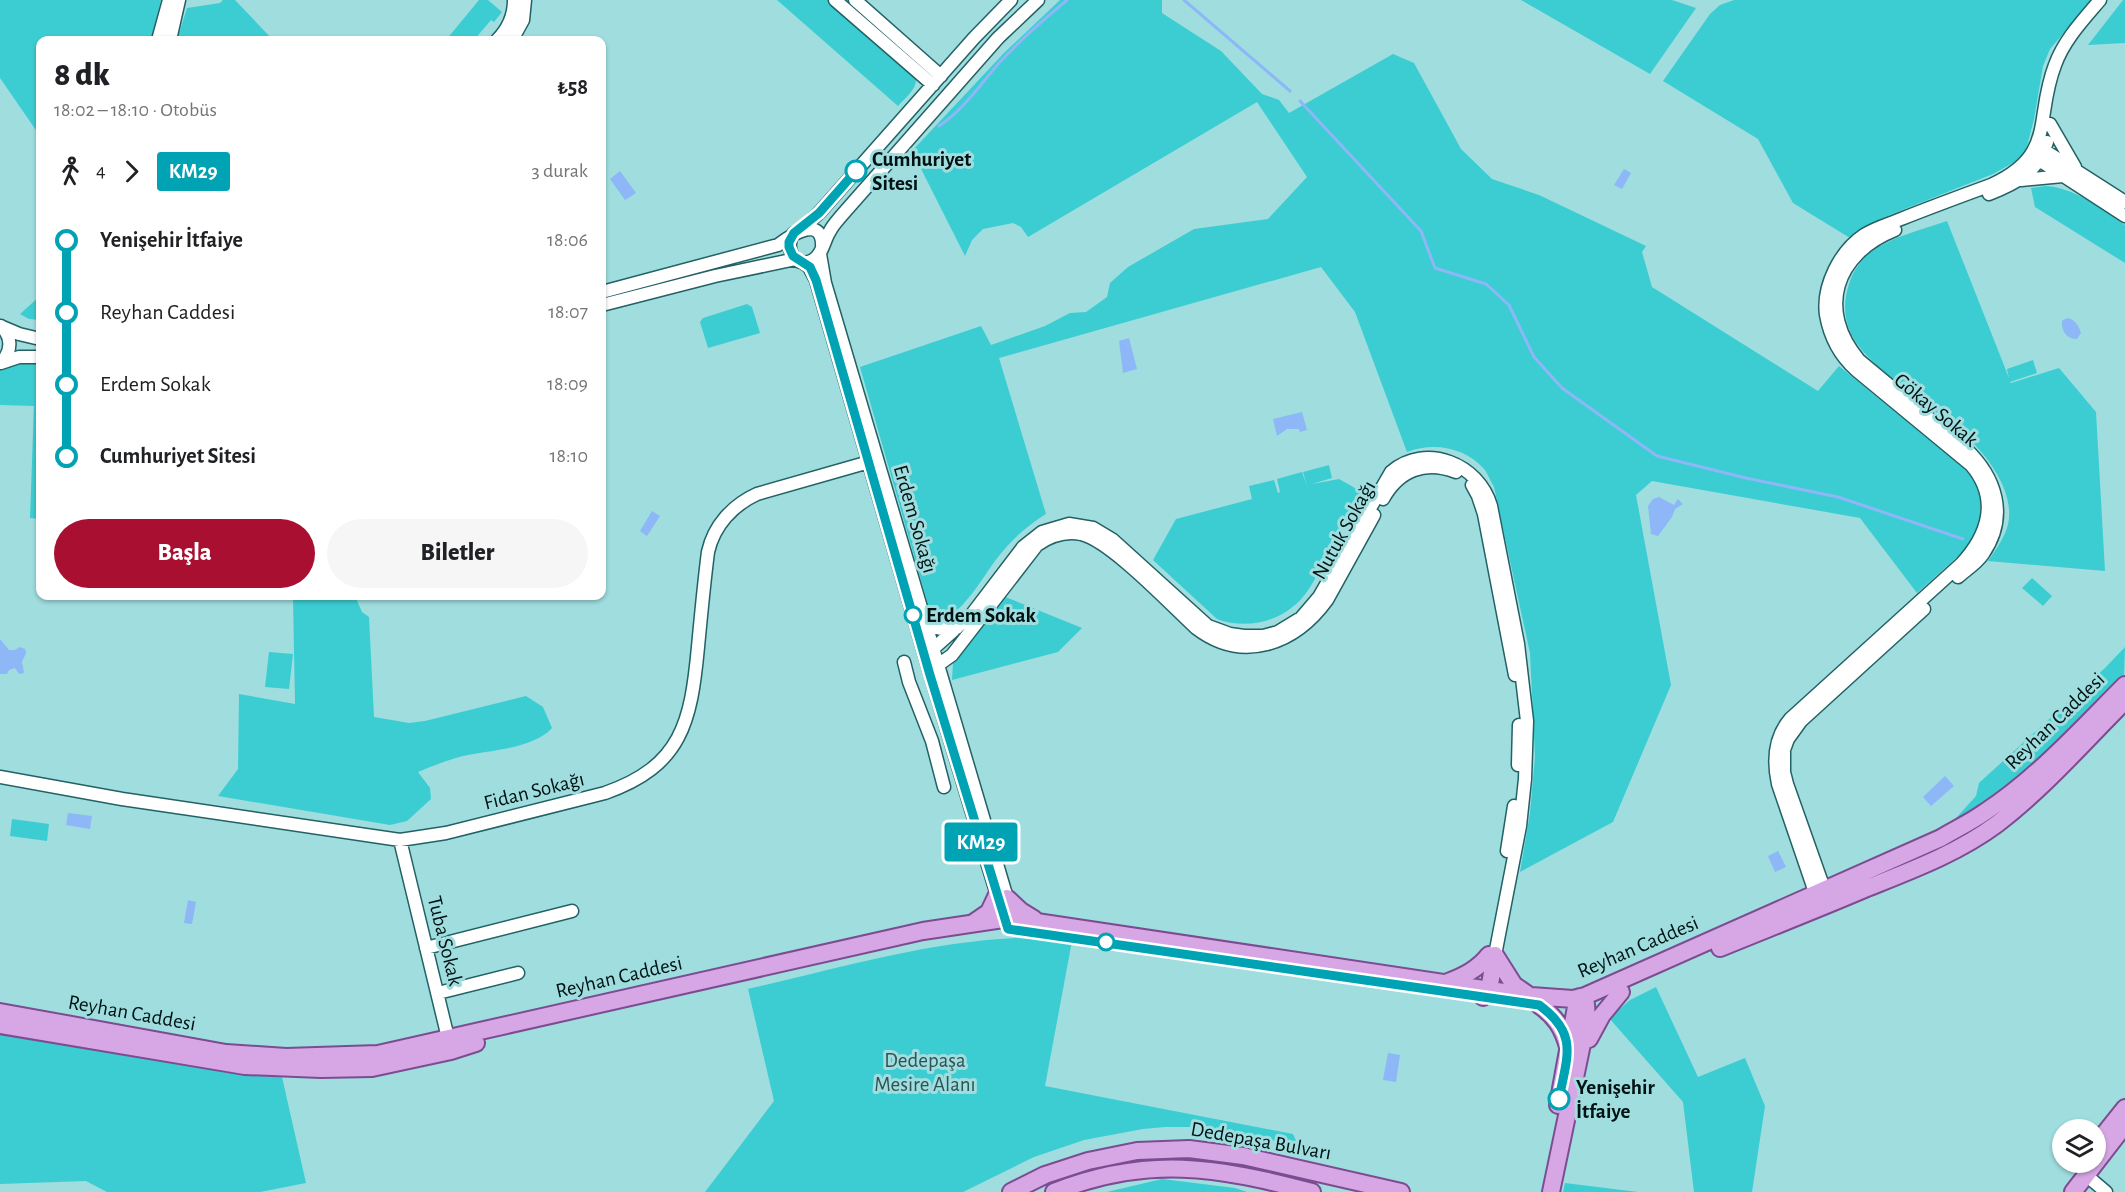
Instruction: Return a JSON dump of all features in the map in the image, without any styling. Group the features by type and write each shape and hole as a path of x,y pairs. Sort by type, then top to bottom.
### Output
{"main road":[{"name":"Reyhan Caddesi","path":"1581,1003 1621,992 1823,899 1986,812 2053,757 2125,685"},
{"name":"Reyhan Caddesi","path":"1581,1003 1823,899 1939,859 1996,825 2064,765 2125,702"},
{"path":"1002,897 1008,923 1535,1000 1581,1003"},
{"path":"972,924 989,912 1002,897"},
{"path":"1002,897 1026,915 1046,924"},
{"name":"Reyhan Caddesi","path":"0,1012 226,1053 285,1057 378,1054 479,1042 803,967 1008,923"},
{"name":"Reyhan Caddesi","path":"0,1025 245,1066 321,1069 372,1068 450,1045 923,931 972,924 1008,923 1046,924 1446,983 1484,992"},
{"path":"1446,983 1467,974 1492,955"},
{"path":"1484,992 1492,955"},
{"path":"1492,955 1514,985 1550,1012 1562,1027 1569,1047"},
{"path":"1579,1062 1596,1024 1621,992"},
{"path":"1540,1192 1569,1047 1581,1003"},
{"path":"1551,1192 1587,1020 1581,1003"},
{"path":"2106,1132 2125,1108"},
{"path":"2106,1145 2125,1125"},
{"name":"Dedepaşa Bulvarı","path":"1011,1192 1045,1175 1088,1161 1115,1154 1165,1149 1218,1152 1375,1190 1401,1192"},
{"name":"Dedepaşa Bulvarı","path":"1054,1192 1109,1175 1173,1168 1204,1169 1239,1174 1312,1192"},
{"path":"2059,1192 2080,1173"},
{"path":"2073,1192 2082,1173"}],"street":[{"path":"159,36 169,0"},
{"path":"171,36 179,0"},
{"path":"500,36 509,26 514,0"},
{"path":"514,36 523,20 525,0"},
{"path":"836,0 953,90"},
{"path":"855,0 938,80"},
{"path":"606,291 778,245 819,213 974,38 1011,0"},
{"path":"606,304 715,276 799,260 812,261 821,251 830,230 842,215 998,38 1038,0"},
{"name":"Gökay Sokak","path":"1823,899 1787,784 1783,762 1788,739 1801,721 1973,550 1986,524 1988,506 1983,484 1971,465 1856,370 1843,356 1827,320 1825,299 1828,288 1843,256 1864,235 2008,177 2039,154 2050,80 2055,63 2062,49 2100,0"},
{"name":"Gökay Sokak","path":"1867,655 1982,556 1995,527 1996,501 1993,486 1978,459 1859,360 1848,347 1837,319 1836,306 1842,274 1851,261 1872,241 2020,181 2032,170 2050,124 2058,81 2066,58 2077,40 2110,0"},
{"path":"2050,124 2079,173"},
{"path":"2039,154 2079,173 2125,202"},
{"path":"2039,154 2063,177 2125,216"},
{"path":"2020,181 2063,177"},
{"path":"799,260 789,247 789,242 797,231 809,229 818,234 821,238 821,251"},
{"name":"Erdem Sokağı","path":"821,251 825,283 933,649"},
{"name":"Erdem Sokağı","path":"799,260 810,267 816,280 1002,897"},
{"path":"711,263 715,276"},
{"path":"0,326 36,338"},
{"path":"0,326 5,330 10,343 7,357 1,363"},
{"path":"1,363 20,357 36,357"},
{"name":"Nutuk Sokağı","path":"932,668 933,649 957,628 1033,537 1050,528 1077,524 1093,528 1113,540 1208,626 1224,633 1244,636 1263,636 1278,632 1301,618 1319,597 1391,472 1406,462 1425,458 1447,460 1458,465 1477,479 1488,496 1491,506 1518,644 1527,721 1525,779 1520,826 1492,955"},
{"name":"Fidan Sokağı","path":"0,777 133,801 400,840 446,833 629,785 664,758 676,743 690,710 708,552 711,538 719,526 742,501 757,494 869,462"},
{"name":"Nutuk Sokağı","path":"932,668 947,660 958,648 1029,552 1045,540 1067,533 1081,534 1103,544 1196,628 1210,637 1233,645 1246,646 1265,645 1281,640 1292,635 1311,620 1327,600 1387,492 1397,479 1406,473 1427,467 1446,468 1461,475 1473,488 1485,514 1513,663 1518,706 1517,778 1492,955"},
{"path":"924,620 939,630 957,628"},
{"path":"904,662 909,682 932,741 944,787"},
{"path":"909,682 932,668"},
{"name":"Tuba Sokak","path":"400,840 450,1045"},
{"path":"426,948 572,911"},
{"path":"438,993 519,973"},
{"path":"2088,1173 2106,1192"}],"green space":[{"path":"0,0 161,0 152,36 36,36 36,130 0,78"},
{"path":"223,0 235,0 269,36 178,36 187,8 220,3"},
{"path":"479,0 488,0 502,12 494,22 491,20 477,36 449,36"},
{"path":"777,0 828,0 915,74 916,83 911,92 898,106"},
{"path":"1060,0 1162,0 1162,13 1221,51 1262,94 1279,100 1289,113 1393,54 1414,63 1461,149 1492,179 1539,195 1646,246 1642,252 1652,287 1818,391 1839,366 1966,470 1977,488 1981,509 1977,530 1972,540 1966,549 1917,593 1860,518 1652,481 1636,495 1671,685 1613,822 1520,872 1530,813 1535,757 1530,653 1494,487 1485,470 1477,462 1459,452 1428,447 1407,452 1355,312 1321,267 999,358 1046,514 1009,544 961,606 947,617 935,615 929,608 860,367 981,326 991,345 1045,326 1070,313 1086,312 1107,297 1110,283 1128,267 1194,229 1268,219 1307,177 1257,102 1028,237 1021,227 1013,223 983,229 972,240 965,256 912,151 1004,53"},
{"path":"1521,0 1672,0 1696,8 1650,74"},
{"path":"1734,0 2092,0 2050,49 2043,66 2026,150 2020,159 1993,174 1887,216 1866,226 1850,238 1793,203 1758,139 1663,81 1710,14 1720,5"},
{"path":"2125,0 2125,43 2088,45"},
{"path":"2046,186 2078,195 2125,225 2125,263 2035,207 2031,188"},
{"path":"1947,221 2009,378 2007,369 2033,360 2037,373 2010,382 2059,368 2096,412 2105,571 1988,561 2003,537 2009,516 2005,492 1994,468 1970,440 1871,360 1851,334 1846,318 1845,301 1852,276 1863,259 1892,240"},
{"path":"36,300 36,320 20,314"},
{"path":"747,304 752,307 760,333 708,348 700,322 703,318"},
{"path":"36,360 36,519 30,518 34,406 0,405 0,369 11,363"},
{"path":"1329,465 1332,478 1312,484 1339,479 1362,492 1310,588 1294,606 1284,613 1252,624 1217,619 1153,560 1176,519 1252,499 1249,486 1274,480 1278,493 1280,492 1277,479 1302,472 1307,486 1303,472"},
{"path":"2032,578 2052,596 2043,606 2022,588"},
{"path":"1003,596 1082,628 1058,652 952,680 953,663"},
{"path":"293,600 357,600 362,612 369,617 374,717 409,723 425,721 526,696 543,707 552,728 544,735 523,745 463,756 418,772 430,788 431,799 407,821 390,825 218,796 238,769 239,694 295,704"},
{"path":"2125,647 2124,676 2025,772 1947,828 1976,796 1979,783"},
{"path":"269,652 293,654 289,689 265,687"},
{"path":"12,819 49,824 47,841 10,836"},
{"name":"Dedepaşa Mesire Alanı","path":"1016,938 1072,941 1045,1086 1293,1134 1298,1145 1196,1127 1165,1127 1084,1140 1034,1157 963,1192 705,1192 774,1101 748,989 915,951"},
{"path":"1656,987 1698,1077 1745,1058 1765,1106 1752,1192 1694,1192 1683,1102 1609,1018 1630,1000"},
{"path":"0,1032 198,1067 282,1077 306,1183 260,1192 107,1192 86,1181 0,1184"},
{"path":"1162,1179 1235,1188 1247,1192 1107,1192"},
{"path":"1565,1183 1638,1192 1563,1192"}],"shaded area":[{"path":"1624,169 1631,173 1622,189 1614,185"},
{"path":"620,171 636,193 625,200 610,179"},
{"path":"2067,318 2074,321 2079,328 2081,333 2077,339 2070,338 2064,331 2062,321"},
{"path":"1129,338 1137,369 1123,373 1119,341"},
{"path":"1302,412 1307,430 1300,432 1299,429 1287,429 1277,436 1273,419"},
{"path":"1659,497 1674,505 1678,499 1683,504 1675,509 1658,536 1651,534 1648,506 1653,499"},
{"path":"652,511 660,516 647,536 640,531"},
{"path":"0,639 9,650 20,647 25,649 26,653 22,662 24,673 19,674 15,668 9,670 7,674 0,674"},
{"path":"1945,776 1954,786 1931,806 1923,797"},
{"path":"68,813 92,816 90,829 66,825"},
{"path":"1778,851 1786,867 1775,872 1768,856"},
{"path":"188,900 196,902 192,924 184,923"},
{"path":"1388,1053 1400,1055 1396,1082 1383,1080"}],"waterway":[{"path":"939,126 964,105 1015,46 1067,0"},
{"path":"1184,0 1290,91"},
{"path":"1300,101 1421,231 1435,268 1486,284 1509,305 1534,357 1562,388 1657,456 1838,497 1963,539"}],"bus line":[{"name":"KM29","path":"856,171 819,213 794,233 789,242 790,252 796,259 810,267 816,280 930,675 1003,919 1008,929 1539,1005 1550,1012 1562,1027 1569,1047 1559,1099"}],"place":[{"name":"Cumhuriyet Sitesi","path":"856,171"},
{"name":"Erdem Sokak","path":"913,615"},
{"name":"Yenişehir İtfaiye","path":"1559,1099"}]}
